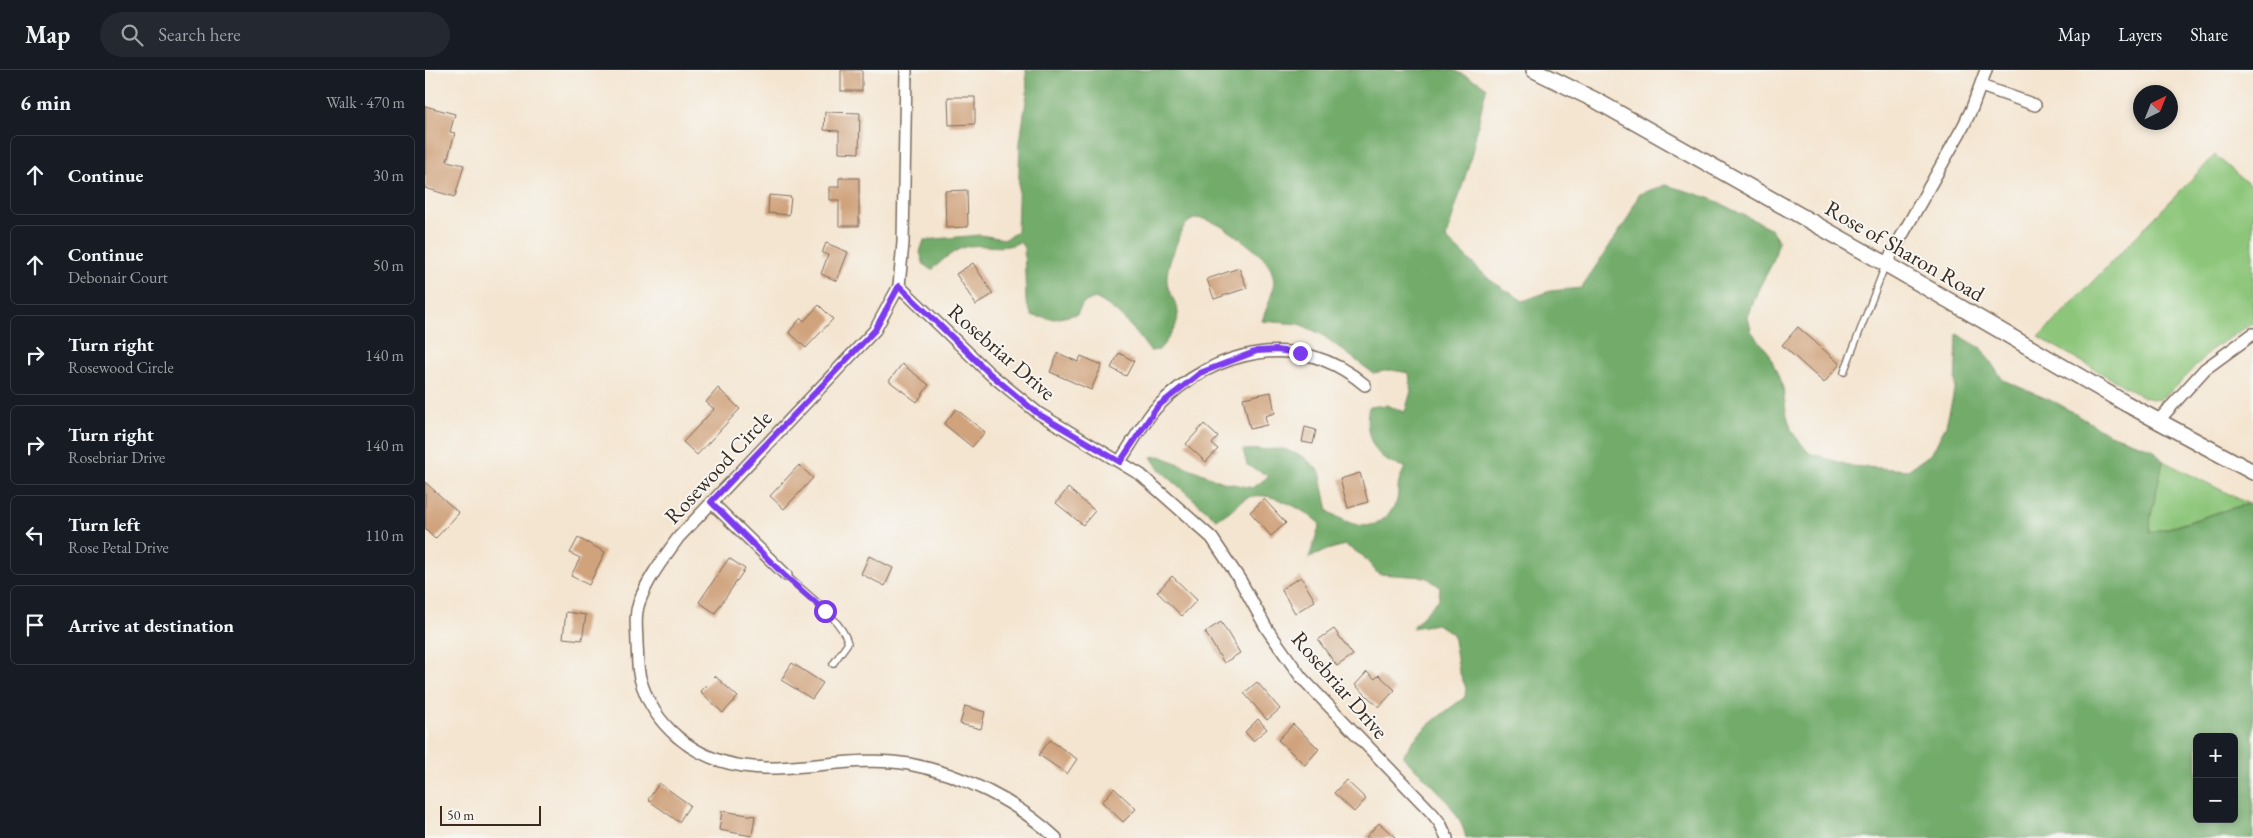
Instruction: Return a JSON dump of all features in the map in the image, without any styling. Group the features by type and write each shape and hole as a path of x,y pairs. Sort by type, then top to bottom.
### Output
{"street":[{"path":"899,286 903,243 906,70"},
{"name":"Rose of Sharon Road","path":"1534,70 1597,101 1886,264 2125,403 2253,472"},
{"path":"1886,264 1964,125 1986,70"},
{"path":"1981,86 2035,106"},
{"name":"Rosebriar Drive","path":"899,286 989,373 1037,413 1120,462 1160,490 1212,538 1288,661 1314,693 1432,813 1440,823 1447,838"},
{"name":"Rosewood Circle","path":"899,286 875,330 678,538 658,568 639,604 636,616 639,676 643,690 658,717 673,734 706,756 742,766 763,768 855,761 907,764 931,769 963,780 993,794 1056,838"},
{"path":"2159,420 2205,368 2253,334"},
{"path":"1120,462 1151,414 1180,388 1211,368 1257,351 1276,350 1317,357 1350,373 1365,385"},
{"path":"711,502 785,576"}],"lane":[{"path":"1844,372 1886,264"},
{"path":"785,576 825,611 846,633 848,643 833,664"}],"green space":[{"path":"1026,70 1453,70 1479,82 1486,88 1470,161 1446,238 1490,280 1523,301 1550,291 1581,288 1627,220 1639,194 1665,185 1709,198 1770,228 1779,241 1773,262 1758,290 1748,317 1751,331 1769,353 1783,388 1786,412 1792,432 1809,453 1851,466 1908,470 1932,453 1946,425 1955,388 1957,334 1981,348 2003,380 2059,404 2107,433 2153,449 2163,461 2151,515 2150,532 2175,527 2249,504 2253,507 2253,838 1466,838 1462,826 1449,804 1403,757 1422,731 1465,697 1466,688 1459,671 1453,634 1437,624 1412,628 1439,599 1440,587 1426,577 1378,574 1363,556 1345,545 1309,558 1320,524 1295,507 1274,498 1254,496 1245,499 1216,519 1159,469 1151,457 1160,456 1223,482 1253,488 1269,476 1247,465 1243,450 1284,449 1304,457 1320,472 1328,511 1337,517 1355,524 1372,525 1388,515 1395,505 1399,480 1405,467 1388,461 1376,450 1368,429 1369,407 1386,405 1405,412 1411,391 1409,373 1391,370 1373,373 1321,334 1299,324 1262,321 1274,281 1269,266 1263,258 1240,238 1209,220 1192,220 1184,227 1179,238 1167,272 1167,285 1178,309 1178,318 1171,333 1159,350 1150,351 1132,328 1112,308 1095,298 1083,303 1077,314 1055,319 1032,316 1026,302 1024,248 1020,242 1001,247 964,247 944,259 932,270 924,265 920,252 924,240 980,235 1005,239 1017,232 1020,142 1027,94"},
{"path":"2215,155 2253,188 2253,323 2212,349 2177,386 2159,400 2143,397 2039,337"},
{"path":"2163,461 2249,504 2149,532"}],"building":[{"path":"841,70 862,70 862,91 841,91"},
{"path":"948,97 975,97 975,124 949,125"},
{"path":"425,106 455,114 450,132 455,133 447,161 464,165 455,197 425,188"},
{"path":"825,112 860,113 859,153 839,152 839,131 824,130"},
{"path":"839,178 859,178 859,226 839,226 839,200 829,200 829,187 839,187"},
{"path":"967,190 968,227 946,228 945,191"},
{"path":"769,195 791,197 789,215 768,213"},
{"path":"826,243 848,252 837,281 821,274 828,255 822,253"},
{"path":"973,263 993,294 976,305 956,274"},
{"path":"1239,268 1247,288 1214,299 1207,279"},
{"path":"819,305 833,319 806,348 789,332 801,318 804,321"},
{"path":"1798,327 1840,364 1824,383 1782,345"},
{"path":"1058,353 1078,362 1081,356 1102,365 1091,390 1050,372"},
{"path":"1119,353 1134,361 1126,376 1111,368"},
{"path":"902,364 929,385 917,402 889,381"},
{"path":"718,388 740,409 697,455 683,442 714,409 706,402"},
{"path":"1271,392 1275,413 1265,416 1267,425 1250,429 1243,398"},
{"path":"956,409 985,432 972,447 944,424"},
{"path":"1204,424 1218,437 1212,444 1218,449 1206,462 1186,444"},
{"path":"1305,427 1316,430 1313,444 1302,442"},
{"path":"799,465 813,478 784,509 770,496"},
{"path":"1360,473 1368,502 1348,508 1340,479"},
{"path":"425,482 459,513 435,539 425,529"},
{"path":"1068,488 1095,511 1083,525 1056,503"},
{"path":"1264,499 1286,523 1271,536 1250,512"},
{"path":"578,538 605,552 589,585 571,576 580,558 570,553"},
{"path":"869,556 893,568 885,586 861,574"},
{"path":"729,558 745,569 715,613 699,602"},
{"path":"1172,576 1197,600 1182,616 1157,592"},
{"path":"1301,577 1315,601 1295,613 1281,589"},
{"path":"566,612 586,615 582,640 563,638"},
{"path":"1221,622 1240,653 1224,663 1205,632"},
{"path":"1334,629 1353,655 1337,666 1318,640"},
{"path":"792,663 823,683 812,699 781,680"},
{"path":"1367,672 1375,679 1379,675 1395,690 1379,707 1355,685"},
{"path":"715,676 738,697 723,713 700,691"},
{"path":"1257,682 1280,709 1267,720 1244,693"},
{"path":"965,706 985,712 981,729 960,724"},
{"path":"1258,719 1267,729 1253,741 1245,732"},
{"path":"1293,724 1319,749 1305,765 1278,740"},
{"path":"1050,740 1077,759 1067,774 1039,755"},
{"path":"1346,780 1366,799 1354,812 1334,793"},
{"path":"659,783 690,805 679,822 648,800"},
{"path":"1114,788 1136,809 1123,822 1102,802"},
{"path":"722,811 755,816 752,836 719,830"},
{"path":"1379,823 1396,838 1365,838"}],"route":[{"path":"825,611 785,576 711,502 875,330 899,286 989,373 1037,413 1120,462 1157,407 1200,373 1257,351 1276,350 1300,353"}]}
